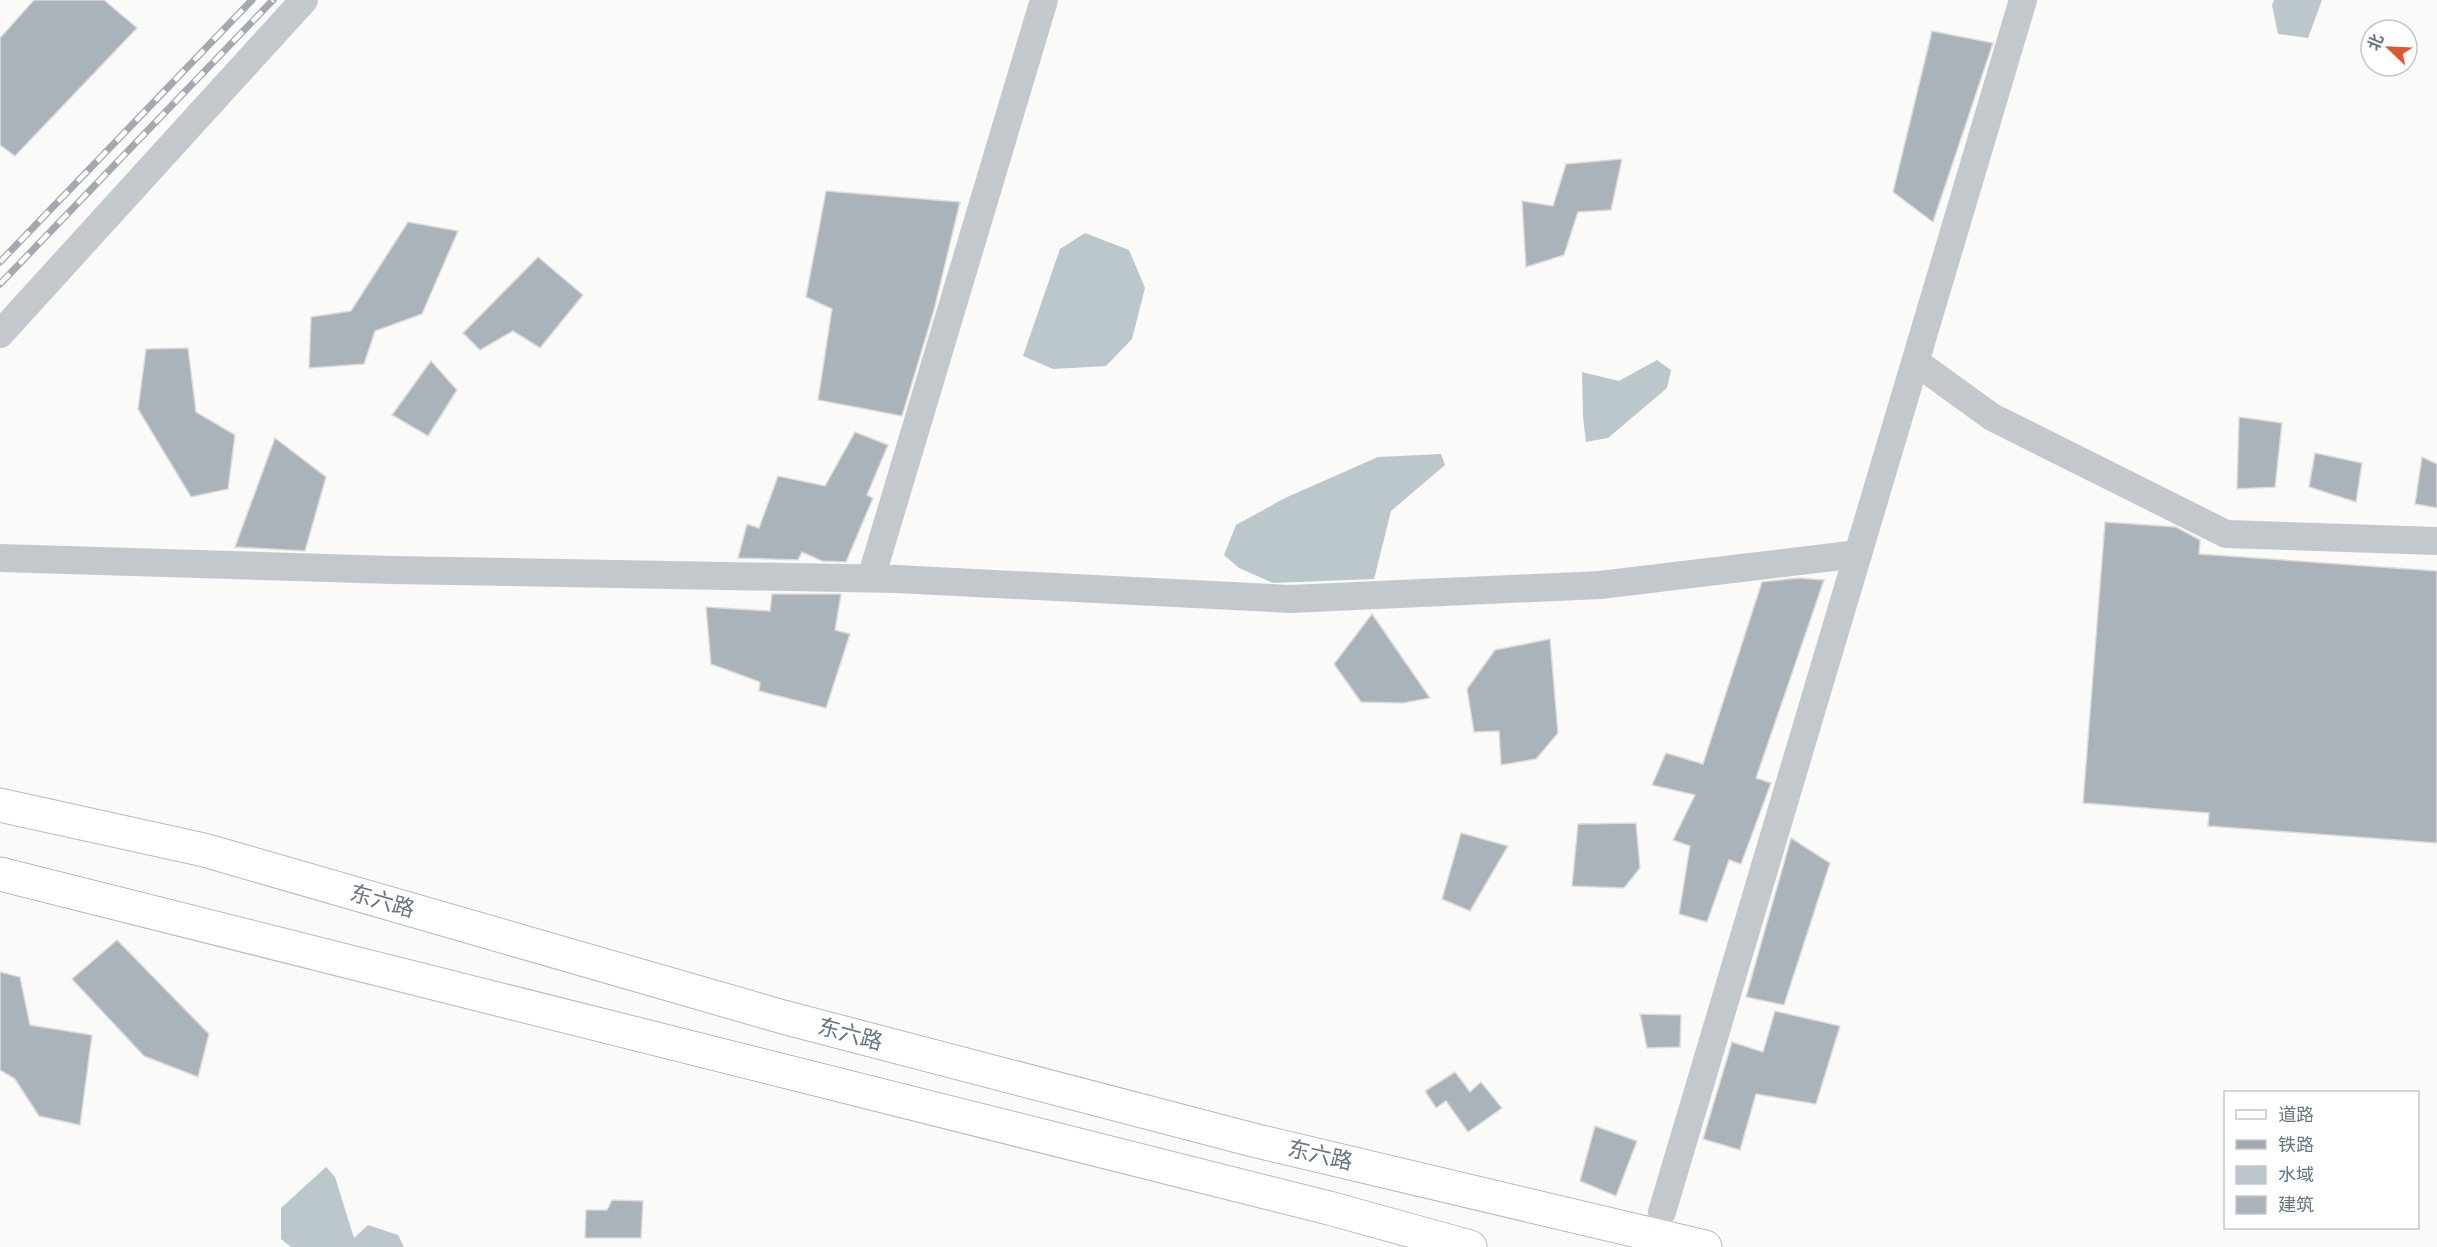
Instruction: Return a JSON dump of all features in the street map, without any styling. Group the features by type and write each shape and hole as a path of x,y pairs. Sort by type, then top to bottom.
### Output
{"main road":[{"name":"东六路","path":"0,805 204,850 783,1017 1257,1141 1704,1247"},
{"path":"0,874 1317,1205 1470,1247"}],"street":[{"path":"0,334 304,0"},
{"path":"872,579 1044,0"},
{"path":"1662,1212 2023,0"},
{"path":"1916,362 1992,417 2226,534 2437,541"},
{"path":"0,558 404,570 872,579 1290,598 1600,585 1858,554"}],"water":[{"path":"2274,0 2322,0 2308,38 2278,34 2272,5"},
{"path":"1085,233 1129,250 1145,288 1132,339 1106,366 1053,369 1023,356 1060,249"},
{"path":"1657,360 1671,370 1667,388 1608,438 1586,442 1582,372 1619,381"},
{"path":"1441,454 1445,465 1391,511 1374,579 1273,583 1239,568 1224,555 1236,525 1285,498 1378,457"},
{"path":"326,1167 335,1177 354,1238 368,1225 398,1235 404,1247 291,1247 281,1239 281,1208"}],"building":[{"path":"34,0 104,0 137,28 15,156 0,145 0,38"},
{"path":"1932,31 1993,43 1933,222 1893,192"},
{"path":"1622,159 1611,210 1578,212 1564,255 1526,267 1522,201 1553,206 1566,164"},
{"path":"826,191 960,202 934,310 902,416 818,400 832,309 806,297"},
{"path":"408,222 458,231 422,314 375,331 364,364 309,368 311,317 351,311"},
{"path":"538,257 583,295 540,348 513,331 480,350 463,333"},
{"path":"188,348 196,412 235,435 228,489 191,497 138,409 146,349"},
{"path":"431,361 457,390 428,436 392,415"},
{"path":"2239,417 2282,423 2275,487 2237,489"},
{"path":"855,432 888,445 867,495 873,498 846,562 822,561 802,552 798,560 738,558 747,524 759,528 778,476 825,486"},
{"path":"275,438 326,477 305,551 235,547"},
{"path":"2315,453 2362,463 2356,502 2309,487"},
{"path":"2422,457 2437,464 2437,508 2415,504"},
{"path":"2105,522 2176,527 2200,540 2199,554 2437,571 2437,843 2208,826 2209,813 2083,803"},
{"path":"1798,578 1824,580 1756,778 1771,783 1741,864 1729,860 1707,922 1679,914 1690,846 1673,840 1695,795 1652,785 1666,753 1703,764 1762,582"},
{"path":"772,594 841,594 835,630 850,634 826,708 759,691 760,682 711,664 706,607 770,611"},
{"path":"1372,614 1430,698 1403,703 1361,702 1334,664"},
{"path":"1550,639 1558,733 1536,759 1501,765 1499,731 1474,732 1467,689 1495,650"},
{"path":"1636,823 1640,868 1624,888 1572,886 1578,824"},
{"path":"1461,833 1508,846 1470,911 1442,899"},
{"path":"1791,838 1830,863 1784,1005 1746,997"},
{"path":"117,940 209,1034 198,1077 144,1056 72,979"},
{"path":"0,972 20,977 30,1025 92,1035 80,1125 39,1116 15,1079 0,1070"},
{"path":"1775,1011 1840,1026 1816,1104 1756,1094 1740,1150 1703,1139 1732,1042 1763,1052"},
{"path":"1640,1014 1681,1015 1680,1047 1647,1048"},
{"path":"1455,1072 1470,1092 1481,1082 1502,1108 1468,1132 1446,1101 1436,1108 1425,1091"},
{"path":"1595,1126 1637,1141 1616,1196 1580,1181"},
{"path":"612,1200 643,1201 641,1238 585,1238 586,1210 607,1210"}],"railway":[{"path":"0,262 252,0"},
{"path":"0,284 273,0"}]}
